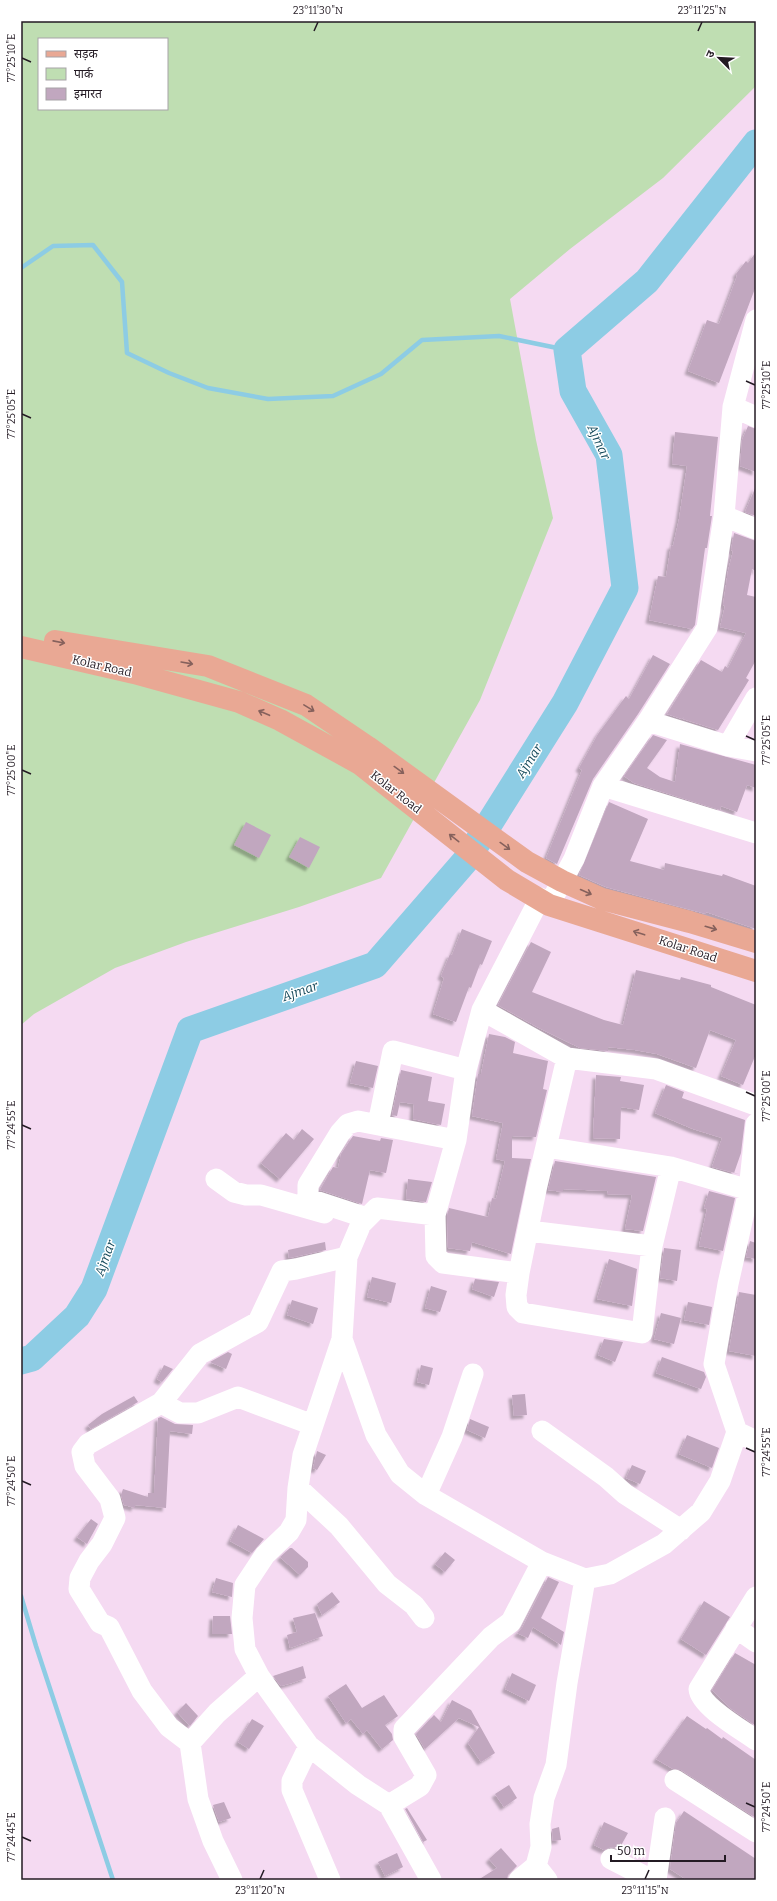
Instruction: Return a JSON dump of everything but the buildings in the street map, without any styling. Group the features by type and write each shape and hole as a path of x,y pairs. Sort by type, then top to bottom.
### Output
{"main road":[{"name":"Kolar Road","path":"21,633 73,644 208,666 306,705 507,880 545,901 756,971"},
{"name":"Kolar Road","path":"21,647 134,673 239,702 364,756 527,862 562,881 602,899 690,922 756,942"}],"street":[{"path":"519,1273 443,1263 438,1260 436,1256 435,1216 456,1140 466,1070 482,1010 545,901 562,881 574,859 602,786 648,721 707,628 724,516 733,407 756,320"},
{"path":"733,407 756,417"},
{"path":"724,516 756,529"},
{"path":"728,746 756,698"},
{"path":"648,721 728,746 756,750"},
{"path":"602,786 756,833"},
{"path":"482,1010 567,1058 656,1069 756,1105"},
{"path":"378,1124 393,1051 466,1070"},
{"path":"567,1058 519,1273 516,1294 517,1307 523,1313 642,1333 652,1246 671,1168"},
{"path":"364,1221 312,1200 308,1195 308,1185 340,1133 348,1124 358,1121 456,1140"},
{"path":"342,1339 376,1434 400,1474 426,1495 542,1562 585,1579 610,1574 664,1544 701,1512 720,1481 737,1432 714,1364 728,1284 749,1190 756,1124"},
{"path":"546,1147 671,1168 749,1190"},
{"path":"216,1178 234,1192 246,1195 261,1195 364,1221"},
{"path":"431,1880 389,1805 358,1785 309,1746 259,1676 245,1650 242,1618 245,1585 265,1555 289,1532 296,1520 298,1488 303,1455 342,1339 347,1257 364,1221 377,1208 435,1216"},
{"path":"529,1231 652,1246"},
{"path":"232,1880 213,1841 198,1799 190,1743 169,1727 142,1691 110,1627 100,1623 79,1589 80,1578 88,1561 102,1544 114,1518 110,1499 85,1466 82,1452 88,1444 161,1403 200,1354 258,1322 282,1271 296,1270 347,1257"},
{"path":"426,1495 452,1437 473,1374"},
{"path":"161,1403 180,1413 198,1412 238,1397 312,1425"},
{"path":"542,1431 606,1477 625,1494 681,1530"},
{"path":"737,1432 756,1441"},
{"path":"298,1488 339,1526 387,1584 414,1605 424,1618"},
{"path":"389,1805 420,1786 426,1775 404,1737 404,1729 490,1637 511,1622 542,1562"},
{"path":"519,1880 542,1873 540,1824 544,1798 556,1765 567,1683 585,1579"},
{"path":"756,1597 701,1684 699,1694 710,1707 756,1740"},
{"path":"736,1628 756,1642"},
{"path":"190,1743 217,1712 259,1676"},
{"path":"309,1746 292,1781 292,1790 330,1880"},
{"path":"675,1780 756,1832"},
{"path":"656,1880 665,1818"},
{"path":"611,1859 652,1880"}],"green space":[{"path":"21,21 756,21 756,86 663,178 570,249 510,299 536,440 553,518 480,700 381,878 299,907 186,942 115,968 34,1014 21,1025"}],"waterway":[{"name":"Ajmar","path":"21,1361 32,1358 77,1316 94,1289 190,1030 375,965 467,859 565,703 625,588 609,455 573,391 567,350 647,281 756,143"},
{"path":"21,268 53,246 93,245 122,282 127,353 169,373 208,388 268,399 333,396 381,374 422,340 499,336 567,350"},
{"path":"21,1596 113,1880"}]}
